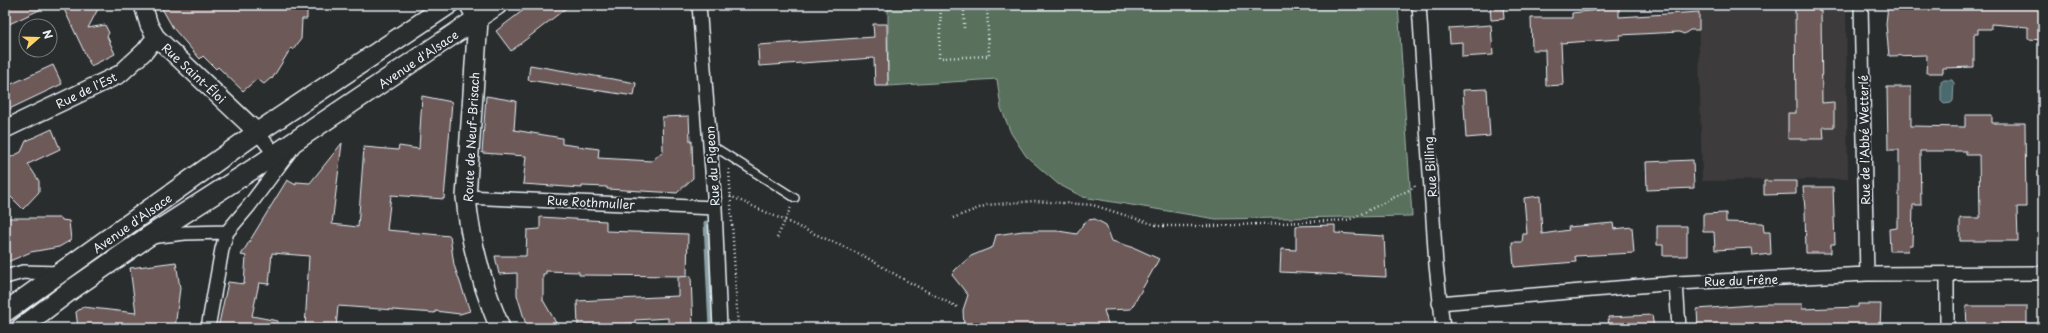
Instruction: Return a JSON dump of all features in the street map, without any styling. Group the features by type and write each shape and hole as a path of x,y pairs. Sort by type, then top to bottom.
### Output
{"main road":[{"name":"Avenue d'Alsace","path":"5,312 258,133 448,5"},
{"path":"457,5 473,22"},
{"name":"Avenue d'Alsace","path":"21,328 71,290 146,238 279,158 298,139 497,5"},
{"name":"Route de Neuf-Brisach","path":"473,22 466,197 468,222 476,260 487,296 500,328"}],"street":[{"name":"Rue Saint-Éloi","path":"143,5 149,26 156,37 258,133"},
{"name":"Rue du Pigeon","path":"699,5 715,208 720,328"},
{"name":"Rue Billing","path":"1419,5 1439,303 1443,328"},
{"name":"Rue de l'Abbé Wetterlé","path":"1861,5 1867,274"},
{"name":"Rue de l'Est","path":"5,129 120,74 145,51 156,37"},
{"path":"258,133 279,158"},
{"name":"Avenue d'Alsace","path":"146,238 185,233 227,232 279,158"},
{"name":"Rue Rothmuller","path":"466,197 715,208"},
{"path":"208,328 222,249 227,232"},
{"path":"5,277 23,272 60,273"},
{"name":"Rue du Frêne","path":"1439,303 1676,282 1867,274 2043,273"},
{"path":"1947,274 1947,328"},
{"path":"1676,282 1679,328"}],"lane":[{"path":"710,144 795,198"}],"path":[{"path":"941,5 938,58 989,56 987,5"},
{"path":"964,5 964,28"},
{"path":"953,218 987,205 1034,201 1093,205 1160,226 1213,226 1349,220 1415,187 1414,179"},
{"path":"713,188 864,256 957,307"},
{"path":"777,238 795,198"}],"shaded area":[{"path":"1698,5 1846,5 1848,179 1702,181"}],"green space":[{"path":"888,5 1398,5 1412,216 1216,219 1083,197 1058,184 1026,156 1011,133 1001,108 997,79 888,86"}],"water":[{"path":"1944,80 1952,80 1954,83 1953,101 1951,103 1944,104 1941,101 1941,82"}],"building":[{"path":"5,5 50,5 22,18 18,18 18,20 5,26"},
{"path":"62,5 100,5 88,28 105,25 109,33 107,36 115,54 91,66"},
{"path":"160,5 307,5 307,19 302,19 301,39 293,50 291,48 272,79 271,78 264,84 257,79 243,91 218,67 216,69 203,56 200,59 173,28"},
{"path":"530,5 570,5 511,51 496,31"},
{"path":"1490,5 1503,5 1504,19 1491,20"},
{"path":"1598,5 1619,5 1619,17 1699,12 1699,30 1690,30 1684,34 1679,32 1620,35 1620,39 1561,43 1563,85 1546,86 1545,50 1532,50 1531,18 1572,18 1572,13 1598,10"},
{"path":"1888,5 2043,7 2043,40 2028,39 2028,27 1991,24 1991,29 1978,29 1978,34 1974,34 1974,67 1943,68 1943,73 1926,73 1927,55 1889,56 1886,24"},
{"path":"1795,9 1821,9 1822,103 1834,102 1834,127 1823,127 1824,139 1788,139 1788,113 1796,113"},
{"path":"873,24 887,24 888,86 875,86 874,58 759,66 758,45 874,37"},
{"path":"1491,25 1493,55 1462,57 1462,42 1450,43 1449,28"},
{"path":"53,65 62,84 5,111 5,87"},
{"path":"530,65 636,83 634,96 528,80"},
{"path":"1887,87 1911,87 1911,126 1965,127 1965,115 1992,115 1992,123 2025,123 2026,207 2017,207 2018,241 1960,241 1960,218 1980,218 1979,155 1966,155 1966,151 1920,151 1921,205 1913,205 1912,245 1909,245 1908,251 1890,251 1889,229 1897,228 1897,219 1899,219 1899,150 1888,150"},
{"path":"1487,89 1490,136 1466,138 1463,90"},
{"path":"422,96 452,102 444,199 391,195 387,230 450,236 454,265 470,311 460,314 435,311 435,313 338,306 336,328 305,328 309,256 272,253 269,284 259,283 252,316 278,321 277,328 218,328 228,282 244,284 246,256 241,255 287,180 296,185 296,182 310,183 342,143 332,224 358,227 364,147 398,150 399,146 419,149"},
{"path":"486,96 516,101 514,130 562,138 562,144 599,149 598,158 652,161 663,151 662,117 689,116 690,141 692,141 693,178 677,193 607,189 607,187 582,186 582,188 523,184 526,156 482,153"},
{"path":"52,129 60,149 28,164 39,181 39,192 23,209 5,191 5,160 21,152 26,141"},
{"path":"1693,160 1694,188 1647,190 1646,162"},
{"path":"1764,181 1796,181 1796,194 1764,195"},
{"path":"1803,187 1833,187 1835,244 1831,244 1831,253 1806,253"},
{"path":"1540,196 1542,234 1569,230 1568,227 1613,223 1614,229 1632,227 1634,253 1575,256 1576,262 1514,267 1512,242 1522,242 1523,234 1527,234 1524,198"},
{"path":"1726,213 1726,222 1763,223 1764,232 1770,232 1771,254 1753,256 1752,248 1715,250 1714,232 1703,232 1703,214"},
{"path":"540,217 606,221 606,231 688,234 687,276 579,275 579,272 546,271 546,274 543,274 543,300 559,328 527,328 517,295 517,273 499,274 495,256 526,256 527,230 540,229"},
{"path":"5,218 61,218 62,220 69,221 71,240 59,247 31,252 5,263"},
{"path":"1095,219 1106,225 1112,241 1135,248 1159,259 1131,309 1104,310 1109,328 964,328 963,310 968,295 952,275 955,270 971,256 993,247 996,235 1023,231 1058,231 1077,234 1083,224 1088,220"},
{"path":"1335,225 1335,233 1384,236 1386,277 1280,272 1281,249 1296,250 1296,226"},
{"path":"1657,226 1687,226 1687,256 1663,256 1663,245 1657,245"},
{"path":"176,262 180,288 175,328 78,328 76,312 83,307 136,313 130,268"},
{"path":"691,276 693,328 668,328 668,318 635,320 635,323 578,326 577,301 678,296 678,277"},
{"path":"1765,304 1802,304 1802,309 1858,307 1858,304 1881,304 1880,328 1698,328 1697,309"},
{"path":"1966,306 2027,306 2027,328 1967,328"},
{"path":"1652,315 1654,328 1609,328 1608,317"}],"waterway":[{"path":"706,223 711,328"}]}
